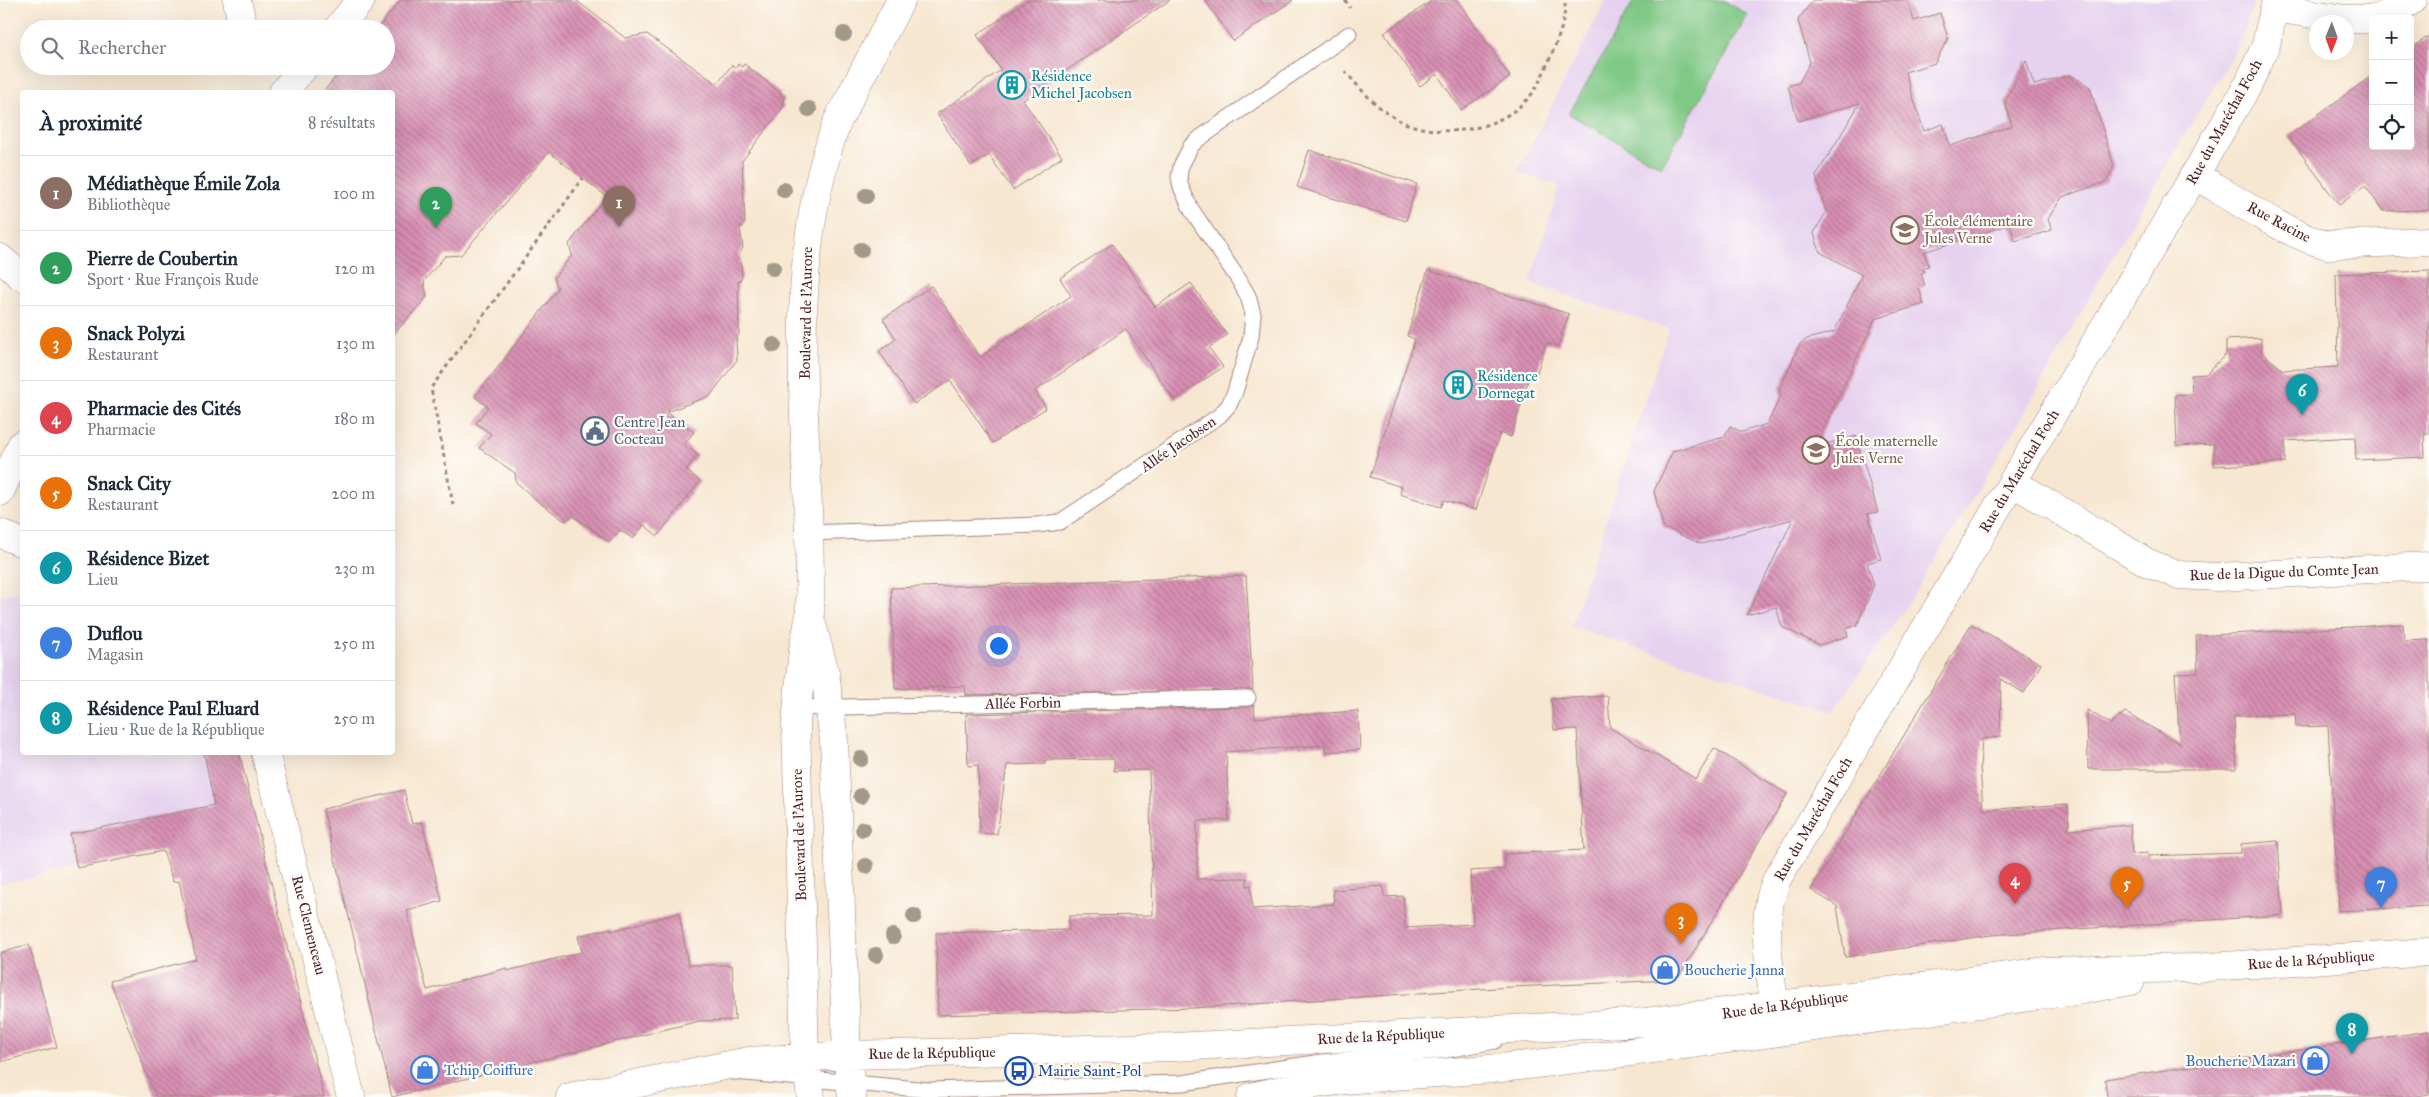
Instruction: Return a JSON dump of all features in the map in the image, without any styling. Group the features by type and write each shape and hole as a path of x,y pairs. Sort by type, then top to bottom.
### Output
{"street":[{"path":"237,0 242,20"},
{"path":"344,20 361,0"},
{"name":"Boulevard de l'Aurore","path":"808,1078 796,768 800,672 810,615 803,301 804,263 814,199 838,120 900,0"},
{"name":"Rue du Maréchal Foch","path":"2384,15 2413,0"},
{"name":"Rue du Maréchal Foch","path":"1777,1019 1767,921 1772,889 2255,72 2266,45 2276,4 2345,19 2369,19"},
{"name":"Rue Racine","path":"2195,175 2298,234 2319,242 2328,244 2429,241"},
{"path":"0,258 20,275"},
{"path":"0,492 20,448"},
{"name":"Rue de la Digue du Comte Jean","path":"2012,482 2148,563 2179,575 2217,577 2429,566"},
{"path":"0,533 20,542"},
{"name":"Boulevard de l'Aurore","path":"810,615 821,655 830,707 834,750 846,1055 851,1090"},
{"name":"Rue Clemenceau","path":"266,755 351,1097"},
{"name":"Rue de la République","path":"1251,1097 1291,1092 1371,1076 1517,1066 2046,970 2194,968 2429,952"},
{"name":"Rue de la République","path":"570,1097 749,1061 808,1078 846,1055 1174,1047 1645,1022 1777,1019"}],"lane":[{"name":"Allée Jacobsen","path":"808,532 1037,525 1060,522 1225,410 1239,380 1251,336 1254,319 1252,305 1240,280 1187,202 1179,177 1181,166 1191,146 1200,138 1349,34"},
{"name":"Allée Forbin","path":"797,708 1248,698"},
{"path":"808,1078 851,1090 929,1090 1182,1083 1322,1062 1446,1050 1570,1026"}],"path":[{"path":"1327,49 1362,90 1388,113 1405,123 1438,130 1471,130 1484,127 1510,112 1531,94 1544,72 1561,31 1564,0"},
{"path":"453,505 431,388 583,178"}],"shaded area":[{"path":"1606,0 2254,0 2245,29 2234,52 2102,275 2016,428 1902,613 1833,711 1571,627 1669,329 1530,283 1559,186 1517,172"},
{"path":"20,590 20,755 217,755 259,832 0,884 0,597"}],"green space":[{"path":"1634,0 1723,0 1748,15 1661,167 1569,114"}],"building":[{"path":"401,0 576,0 625,38 647,34 717,84 732,65 736,68 738,64 742,67 744,64 781,93 779,95 785,100 782,104 784,106 742,161 745,223 740,228 743,248 740,252 742,278 738,282 739,334 736,338 737,360 710,396 666,412 694,432 684,444 697,455 686,470 700,481 658,536 644,525 633,539 620,530 610,542 573,516 565,521 536,500 516,482 515,473 479,448 491,434 476,423 488,407 475,397 558,289 554,278 572,255 569,244 606,196 549,152 461,255 445,256 424,281 427,297 395,333 395,90 325,90 337,75 395,75 395,20 384,20"},
{"name":"Résidence Michel Jacobsen","path":"1028,0 1170,0 1023,100 1062,157 1013,190 989,155 971,166 937,114 1001,70 977,35"},
{"path":"1205,0 1293,0 1233,41"},
{"path":"1433,0 1458,0 1510,77 1461,110 1437,74 1420,86 1384,33"},
{"path":"1813,0 1907,0 1914,21 1940,13 1948,38 1935,63 1905,72 1924,131 1943,124 1950,146 2012,126 2005,102 2026,60 2034,85 2071,75 2090,87 2114,166 2106,182 2062,197 2048,219 2052,230 2015,241 2010,224 1924,252 1929,266 1923,268 1925,272 1921,273 1925,286 1919,288 1924,304 1875,319 1815,447 1856,436 1878,512 1868,514 1881,559 1867,563 1874,585 1857,625 1846,629 1848,636 1819,645 1782,627 1776,607 1747,615 1793,519 1701,544 1663,527 1654,491 1673,451 1724,437 1730,426 1742,432 1767,424 1781,395 1779,390 1800,344 1807,339 1834,332 1862,275 1820,252 1814,233 1826,212 1816,176 1860,103 1798,121 1788,86 1799,83 1810,62 1798,20"},
{"path":"2429,36 2429,210 2383,211 2365,186 2339,205 2288,136 2369,78 2369,150 2414,150 2414,46"},
{"path":"1309,150 1417,184 1406,221 1297,187"},
{"path":"1112,244 1155,307 1191,283 1227,335 1209,348 1223,367 1174,400 1126,329 1035,391 1046,408 993,443 950,380 914,404 879,351 896,339 883,319 931,286 980,357 1071,296 1060,278"},
{"name":"Résidence Dornegat","path":"1428,270 1569,314 1558,346 1546,343 1536,376 1530,374 1511,437 1500,433 1476,510 1444,500 1441,507 1400,494 1402,487 1370,477 1415,339 1407,336"},
{"path":"2429,271 2429,434 2424,434 2425,457 2356,460 2355,437 2285,441 2285,463 2214,466 2214,444 2177,446 2175,395 2192,394 2191,375 2206,374 2226,354 2226,340 2261,338 2261,352 2283,370 2338,367 2336,274"},
{"path":"1246,576 1253,690 966,695 965,686 895,689 891,588"},
{"path":"1971,624 2041,664 2024,693 2001,679 2000,737 1982,739 1980,767 1983,810 2068,804 2069,830 2130,825 2132,854 2148,853 2148,856 2241,853 2241,844 2278,841 2283,915 1991,935 1845,957 1837,906 1811,890"},
{"path":"2403,624 2404,641 2429,640 2429,906 2339,911 2328,726 2296,727 2295,714 2234,716 2237,769 2088,769 2087,710 2111,724 2125,712 2180,744 2175,674 2198,673 2196,636"},
{"path":"1608,696 1610,728 1696,779 1714,748 1787,794 1680,975 1673,980 1511,987 1193,1008 938,1015 936,933 1069,930 1069,916 1153,915 1149,770 1114,771 1114,759 1045,760 1045,764 1007,765 997,834 980,833 978,765 968,766 966,714 1248,707 1254,705 1255,718 1358,711 1360,750 1326,752 1325,745 1226,752 1229,820 1197,821 1197,879 1247,878 1247,886 1251,885 1252,909 1334,904 1333,890 1383,886 1384,897 1403,896 1405,928 1473,924 1470,871 1505,869 1504,854 1584,850 1577,729 1554,730 1551,699"},
{"path":"205,755 240,755 324,1097 156,1097 110,981 196,959 179,881 173,882 163,851 77,868 70,834 214,805"},
{"path":"404,790 412,824 422,822 442,901 407,911 427,990 507,968 507,971 582,952 578,936 611,928 611,931 679,913 688,965 732,965 735,1020 699,1021 392,1097 323,809"},
{"path":"29,945 57,1047 0,1062 0,953"},
{"path":"2429,1031 2429,1094 2412,1097 2107,1097 2105,1079"}],"place":[{"name":"Résidence Michel Jacobsen","path":"1012,85"},
{"name":"Médiathèque Émile Zola","path":"619,227"},
{"name":"Pierre de Coubertin","path":"436,228"},
{"name":"École élémentaire Jules Verne","path":"1905,230"},
{"name":"Résidence Dornegat","path":"1458,385"},
{"name":"Résidence Bizet","path":"2302,415"},
{"name":"Centre Jean Cocteau","path":"595,431"},
{"name":"École maternelle Jules Verne","path":"1816,450"},
{"name":"Pharmacie des Cités","path":"2015,904"},
{"name":"Snack City","path":"2127,908"},
{"name":"Duflou","path":"2381,908"},
{"name":"Snack Polyzi","path":"1681,944"},
{"name":"Boucherie Janna","path":"1665,970"},
{"name":"Résidence Paul Eluard","path":"2352,1054"},
{"name":"Boucherie Mazari","path":"2315,1061"},
{"name":"Tchip Coiffure","path":"425,1070"},
{"name":"Mairie Saint-Pol","path":"1019,1071"}]}
